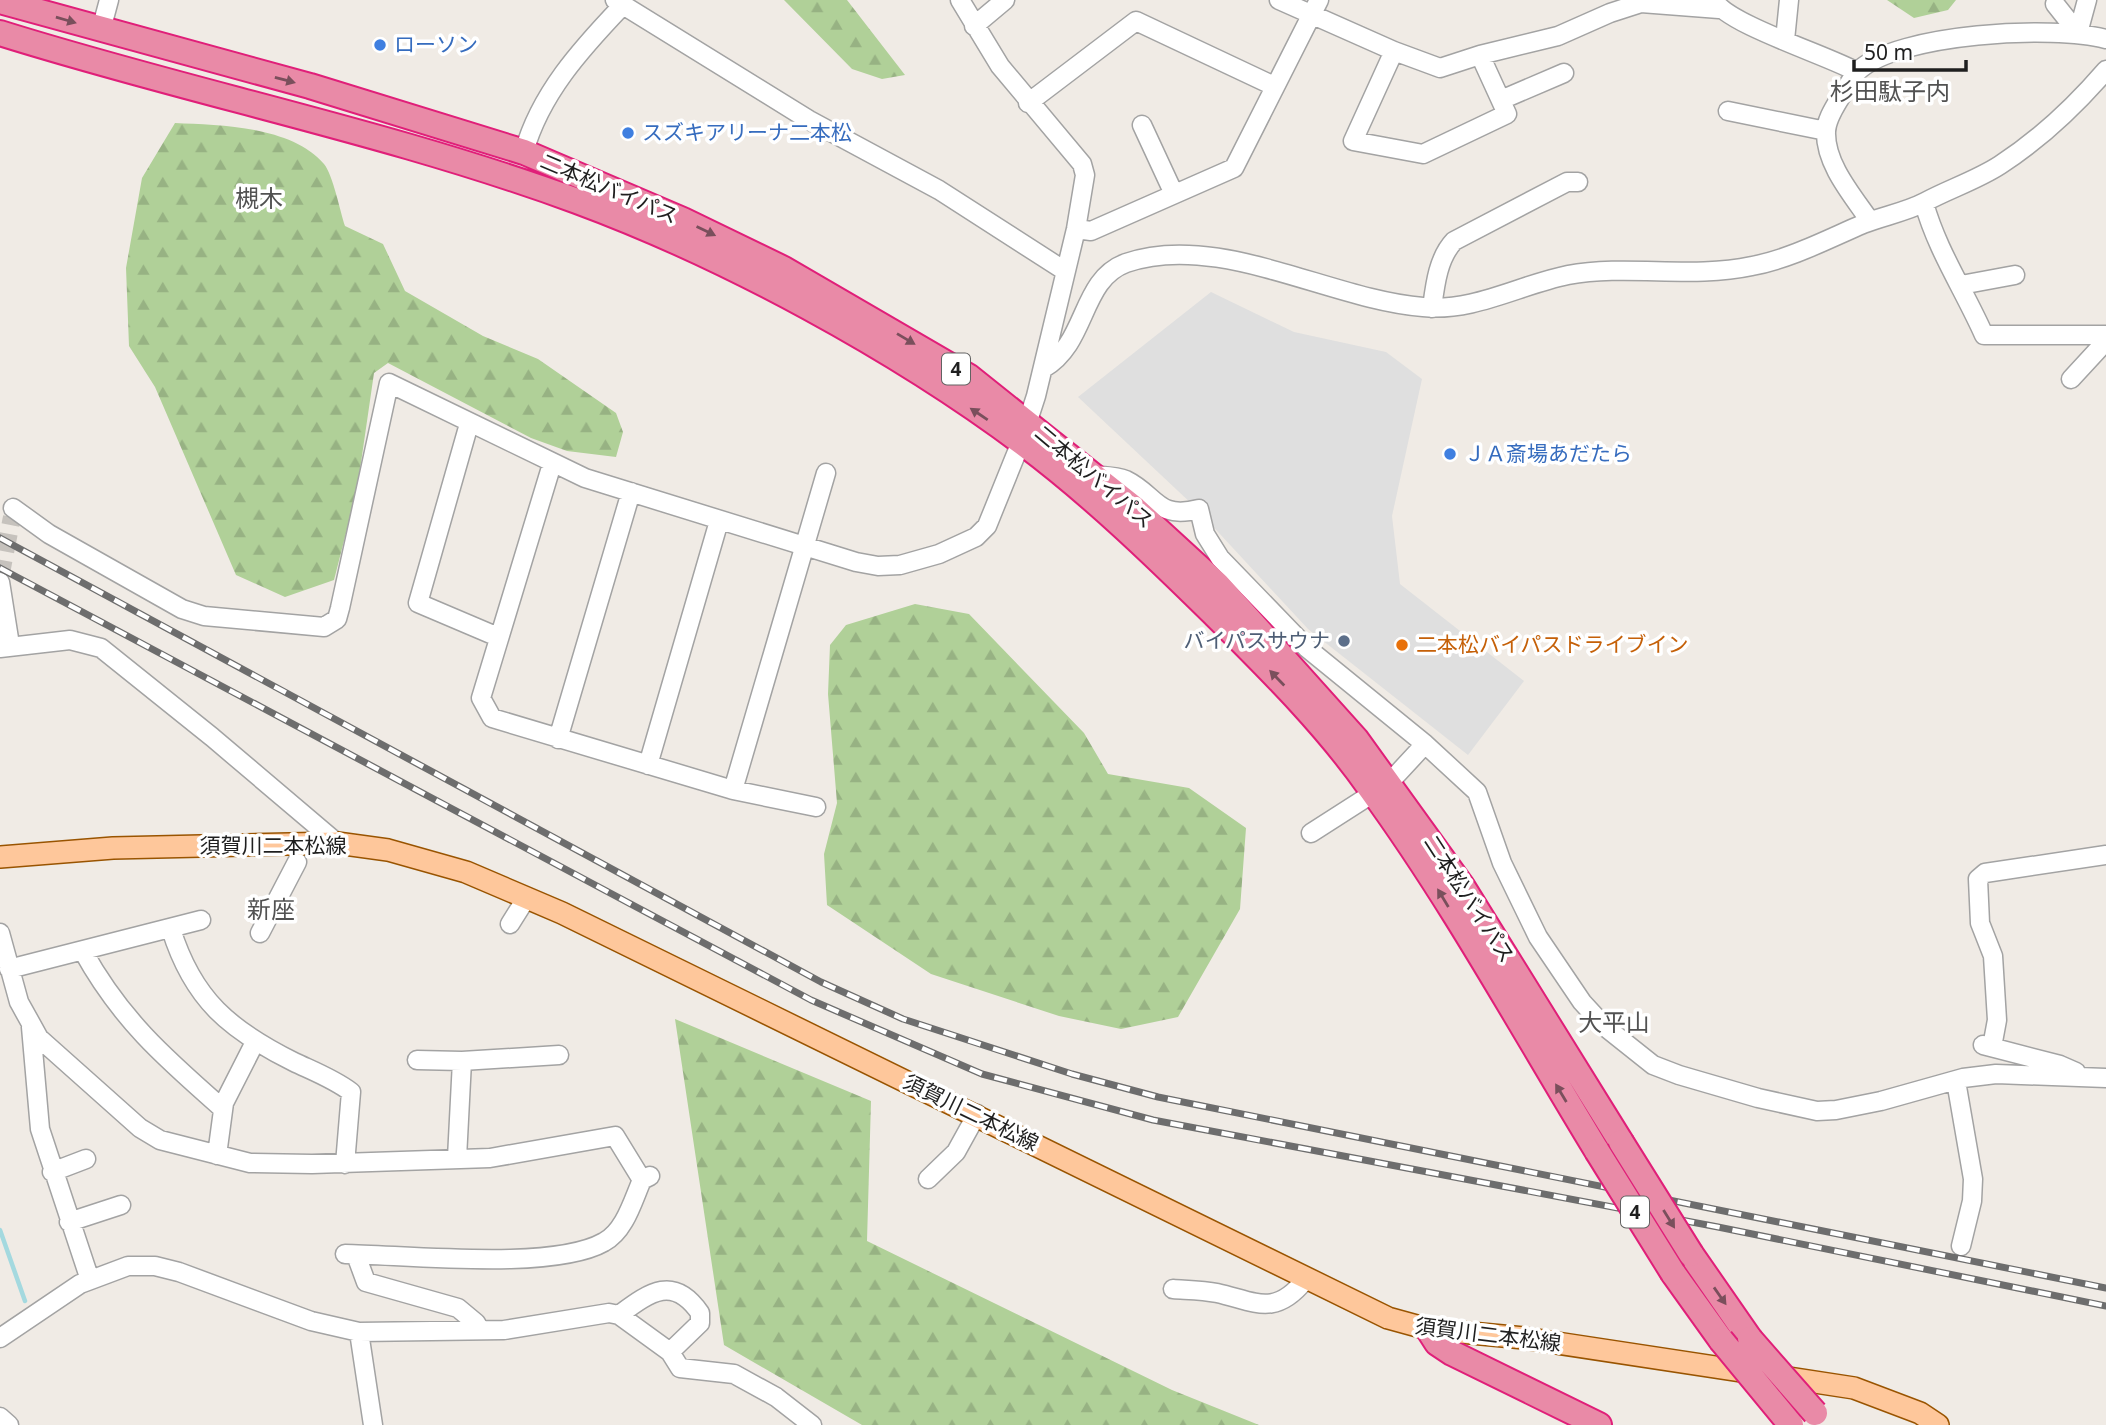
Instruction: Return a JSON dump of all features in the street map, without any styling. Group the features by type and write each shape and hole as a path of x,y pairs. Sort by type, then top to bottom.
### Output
{"highway":[{"name":"二本松バイパス","path":"0,1 310,86 524,152 683,220 784,269 968,376 1234,634 1382,788 1462,886 1690,1254 1750,1339 1821,1419"},
{"name":"二本松バイパス","path":"0,33 455,160 578,202 672,240 812,312 949,393 1024,431 1091,475 1135,509 1217,584 1356,739 1431,879 1673,1273 1721,1340 1791,1425"},
{"path":"1428,1329 1437,1343 1452,1353 1599,1425"}],"main road":[{"name":"須賀川二本松線","path":"0,857 113,848 337,843 388,850 467,872 527,897 977,1114 1305,1280 1388,1318 1428,1329 1524,1338 1854,1388 1920,1413 1938,1425"}],"street":[{"path":"101,30 109,0"},
{"path":"13,508 49,534 183,609 204,616 324,627 337,619 388,383 552,464 719,521 878,566 900,565 939,554 976,537 993,516 1044,368 1076,229 1085,174 1082,164 1028,103 974,26 960,0"},
{"path":"974,26 1005,0"},
{"path":"1279,0 1316,8 1394,51 1440,68 1558,36 1618,9 1641,3 1717,5 1785,40 1857,72"},
{"path":"1785,40 1789,0"},
{"path":"2078,33 2087,0"},
{"path":"524,152 540,112 577,52 619,3 809,120 939,190 1065,271"},
{"path":"2055,4 2078,33"},
{"path":"1076,229 1091,231 1234,168 1316,8"},
{"path":"1028,103 1136,21 1274,86"},
{"path":"1870,221 1833,160 1826,131 1833,108 1857,72 1876,59 1924,42 2078,33 2106,39"},
{"path":"1394,51 1353,141 1423,154 1507,114 1480,55"},
{"path":"1044,368 1066,352 1087,305 1108,274 1125,264 1171,256 1214,258 1388,301 1447,309 1480,302 1566,275 1598,271 1695,272 1753,266 1924,203 1999,166 2062,117 2106,70"},
{"path":"1501,100 1563,73"},
{"path":"1728,111 1826,131"},
{"path":"1142,125 1174,194"},
{"path":"1432,308 1438,270 1447,248 1454,241 1567,182 1578,182"},
{"path":"1924,203 1943,258 1961,285 1984,335 2106,335"},
{"path":"1961,285 2015,275"},
{"path":"2071,379 2106,341"},
{"path":"469,424 418,603 498,637"},
{"path":"552,464 481,698 492,718 733,790 816,807"},
{"path":"733,790 826,472"},
{"path":"1091,475 1125,480 1160,508 1181,514 1199,509 1205,534 1220,558 1287,628 1307,648 1425,744 1477,792 1502,863 1538,937 1558,968 1604,1027 1653,1065 1758,1098 1817,1111 1881,1101 1956,1081 1996,1074 2106,1078"},
{"path":"558,738 631,492"},
{"path":"648,765 719,521"},
{"path":"0,582 5,647 70,640 101,648 337,843"},
{"path":"1311,833 1382,788 1425,744"},
{"path":"2086,1077 2060,1065 1987,1046 1997,1020 1993,956 1980,923 1978,879 1985,873 2106,855"},
{"path":"260,933 297,862"},
{"path":"510,924 527,897"},
{"path":"9,969 201,920"},
{"path":"171,929 195,987 228,1023 255,1042 351,1092 345,1164"},
{"path":"0,933 9,969 31,1027 40,1129 52,1172 90,1280"},
{"path":"83,951 115,1004 147,1041 223,1109"},
{"path":"31,1027 140,1128 160,1140 250,1163 345,1164 515,1154 615,1136 646,1178 619,1230 605,1242 535,1260 351,1254 366,1282 416,1299 458,1308 476,1323 480,1330"},
{"path":"217,1155 223,1109 255,1042"},
{"path":"417,1060 462,1061 559,1055"},
{"path":"457,1158 462,1061"},
{"path":"1956,1081 1973,1179 1972,1201 1961,1246"},
{"path":"928,1179 956,1152 977,1114"},
{"path":"52,1172 86,1159"},
{"path":"69,1222 121,1205"},
{"path":"0,1338 90,1280 113,1269 155,1266 311,1321 359,1332 521,1329 608,1313 619,1315 670,1352 680,1368 734,1374 776,1397 812,1425"},
{"path":"1173,1289 1216,1293 1267,1305 1292,1295 1305,1280"},
{"path":"619,1315 656,1290 681,1294 700,1314 700,1324 670,1352"},
{"path":"359,1332 373,1425"},
{"path":"0,1417 9,1425"}],"green space":[{"path":"784,0 847,0 905,75 882,79 852,69"},
{"path":"1887,0 1956,0 1948,10 1914,18"},
{"path":"175,123 254,130 294,142 310,151 327,169 345,226 383,244 405,291 483,336 538,359 616,413 623,432 616,457 567,451 531,438 388,363 374,373 357,490 334,580 285,597 236,575 155,387 129,346 126,268 142,178"},
{"path":"915,604 969,614 1084,733 1108,774 1189,788 1246,828 1240,909 1178,1017 1121,1029 1059,1016 931,974 827,905 824,854 837,803 828,694 830,645 846,625"},
{"path":"675,1019 871,1101 867,1241 1172,1390 1259,1425 862,1425 724,1345"}],"shaded area":[{"path":"1211,292 1294,332 1386,352 1422,379 1392,516 1400,584 1524,681 1468,755 1308,629 1194,506 1078,397"}],"waterway":[{"path":"0,1230 25,1301"}],"tunnel":[{"path":"0,578 12,517"}],"railway":[{"path":"0,538 821,982 903,1019 1072,1074 1158,1097 2106,1288"},
{"path":"0,568 811,1000 982,1074 1153,1120 1718,1227 2106,1306"}],"place":[{"name":"ローソン","path":"380,45"},
{"name":"スズキアリーナ二本松","path":"628,133"},
{"name":"ＪＡ斎場あだたら","path":"1450,454"},
{"name":"バイパスサウナ","path":"1344,641"},
{"name":"二本松バイパスドライブイン","path":"1402,645"}],"district":[{"name":"杉田駄子内","path":"1890,92"},
{"name":"槻木","path":"259,199"},
{"name":"新座","path":"271,910"},
{"name":"大平山","path":"1614,1023"}]}
